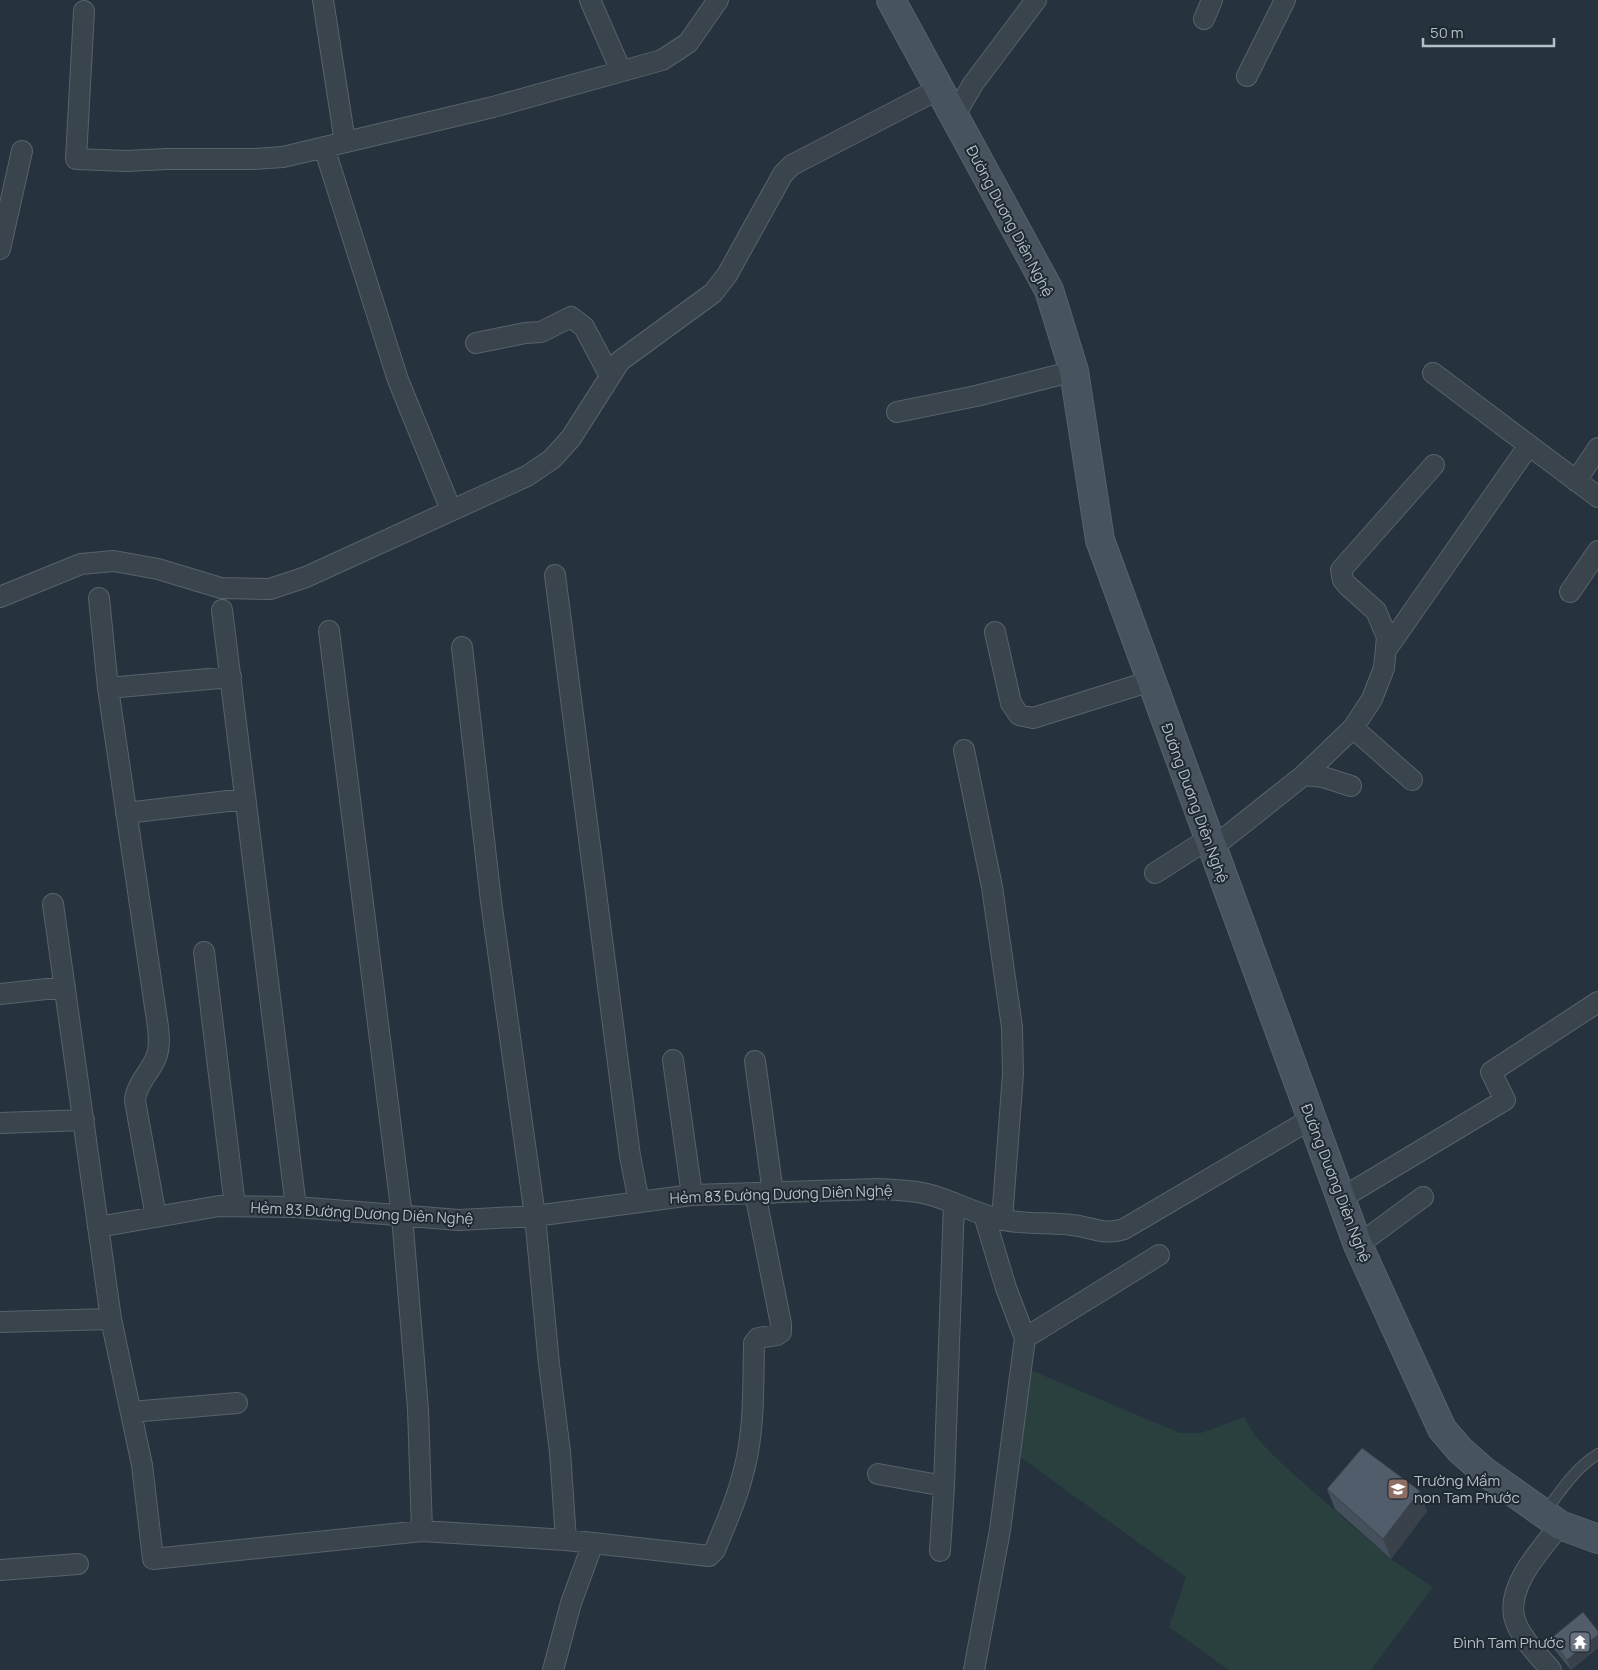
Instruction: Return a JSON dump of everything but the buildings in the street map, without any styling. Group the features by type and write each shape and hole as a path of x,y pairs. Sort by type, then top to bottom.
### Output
{"street":[{"path":"323,0 345,142"},
{"path":"590,0 621,71"},
{"path":"84,10 76,159 126,161 283,157 493,107 662,60 688,43 718,0"},
{"name":"Đường Duơng Diên Nghệ","path":"891,0 1049,290 1074,371 1100,540 1358,1246 1442,1428 1460,1450 1485,1472 1552,1519 1598,1539"},
{"path":"955,115 973,84 1036,0"},
{"path":"1204,19 1212,0"},
{"path":"1247,76 1285,0"},
{"path":"0,597 81,564 114,561 158,569 222,588 270,590 306,578 527,476 552,459 571,438 620,361 713,293 727,275 779,180 792,165 939,88"},
{"path":"324,147 398,380 451,510"},
{"path":"0,249 22,151"},
{"path":"476,343 525,332 541,332 571,317 584,327 610,376"},
{"path":"897,412 976,396 1074,371"},
{"path":"1433,373 1598,497"},
{"path":"1386,650 1529,445"},
{"path":"1576,481 1598,448"},
{"path":"1155,873 1210,843 1304,775 1353,728 1372,699 1384,668 1387,637 1376,611 1343,580 1341,570 1434,465"},
{"path":"1570,592 1598,551"},
{"path":"555,575 630,1156 639,1202"},
{"path":"99,598 108,688 158,1027 159,1046 156,1057 136,1093 134,1101 156,1217"},
{"path":"222,610 296,1206"},
{"path":"329,631 402,1216 418,1409 422,1532"},
{"path":"995,632 1011,704 1019,714 1033,718 1151,681"},
{"path":"462,647 491,901 535,1216 549,1364 560,1452 566,1540"},
{"path":"108,688 231,677"},
{"path":"1353,728 1412,780"},
{"path":"964,750 992,887 1012,1027 1013,1074 993,1217 1006,1288 1025,1338 1000,1530 974,1670"},
{"path":"1304,775 1323,777 1351,786"},
{"path":"126,813 245,799"},
{"path":"53,904 111,1319 142,1465 153,1559 422,1532 566,1540 709,1556 715,1550 741,1481 748,1452 754,1406 754,1343 758,1338 777,1335 781,1332 764,1193 755,1061"},
{"path":"204,952 235,1206"},
{"path":"0,994 65,987"},
{"path":"1340,1199 1505,1100 1491,1072 1598,1002"},
{"path":"673,1060 692,1195"},
{"name":"Hẻm 83 Đường Dương Diên Nghệ","path":"98,1227 219,1206 296,1206 459,1220 535,1216 692,1195 878,1189 929,1194 993,1217 1073,1225 1115,1232 1124,1229 1311,1119"},
{"path":"0,1123 84,1120"},
{"path":"1358,1246 1423,1198"},
{"path":"940,1551 954,1203"},
{"path":"1025,1338 1159,1255"},
{"path":"0,1322 111,1319"},
{"path":"131,1412 238,1403"},
{"path":"878,1474 944,1486"},
{"path":"1551,1670 1526,1640 1514,1617 1514,1600 1522,1575 1552,1519"},
{"path":"553,1670 571,1603 593,1543"},
{"path":"0,1570 78,1564"}],"lane":[{"path":"1552,1519 1575,1472 1598,1454"}],"green space":[{"path":"1028,1369 1180,1433 1201,1433 1244,1417 1253,1433 1292,1473 1391,1559 1433,1587 1371,1670 1229,1670 1169,1627 1186,1577 1016,1454"}],"place":[{"name":"Trường Mầm non Tam Phước","path":"1398,1489"},
{"name":"Đình Tam Phước","path":"1580,1642"}]}
